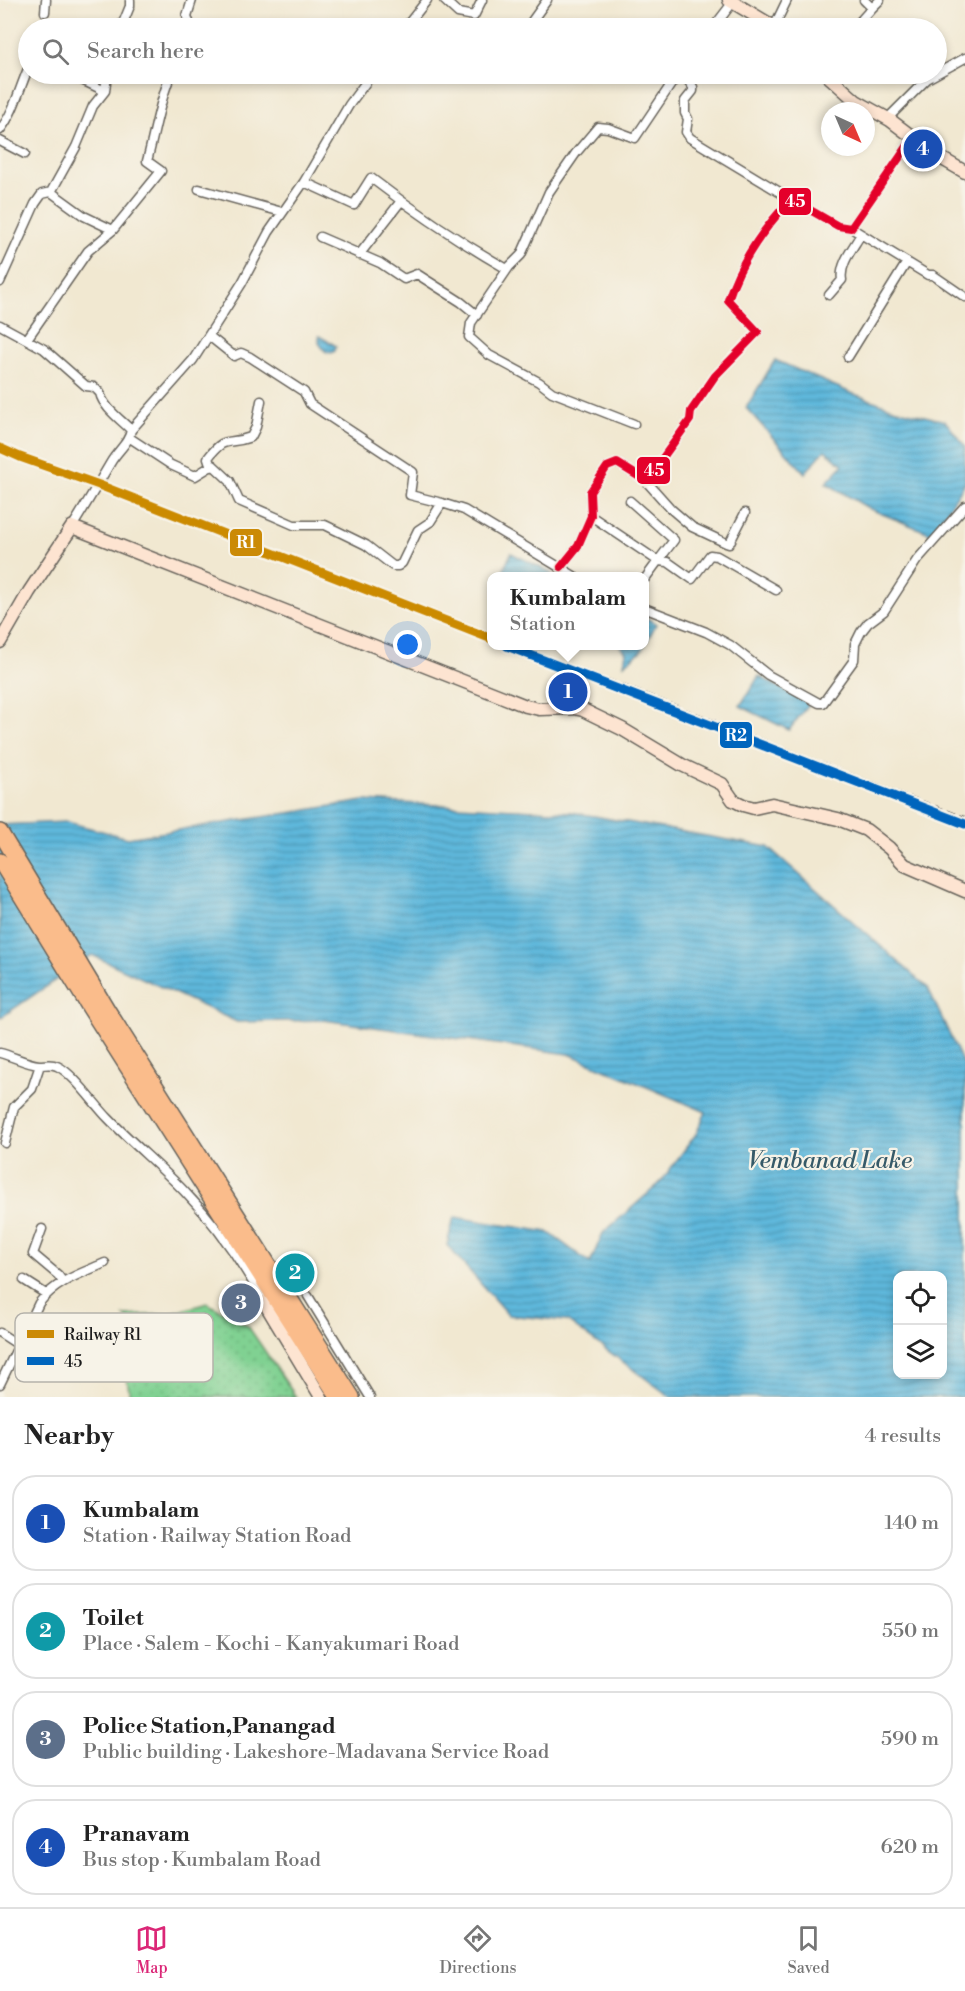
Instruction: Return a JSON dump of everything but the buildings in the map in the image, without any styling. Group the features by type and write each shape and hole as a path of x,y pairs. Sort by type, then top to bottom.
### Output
{"highway":[{"path":"0,832 108,1011 352,1397"},
{"path":"0,861 90,1008 338,1397"}],"street":[{"path":"45,12 46,0"},
{"path":"125,18 130,0"},
{"path":"188,18 192,0"},
{"path":"413,18 427,0"},
{"path":"444,0 458,13 474,16 482,0"},
{"path":"534,18 547,0"},
{"path":"779,18 787,0"},
{"path":"864,0 872,8"},
{"path":"863,18 880,0"},
{"path":"720,18 731,1 759,18"},
{"path":"947,68 965,58"},
{"path":"0,130 10,117 21,84"},
{"path":"90,84 105,91"},
{"path":"0,282 35,204 42,194 51,192 76,147 93,106 105,91 106,84"},
{"path":"27,339 88,251 113,230 161,171 147,161 167,84"},
{"path":"0,642 29,592 99,485 112,460 130,434 193,360 209,336 282,212 304,182 349,105 365,84"},
{"path":"634,424 552,392 539,382 489,355 469,336 471,323 507,269 521,255 549,192 576,153 598,127 609,128 635,138 671,84"},
{"path":"691,84 693,91 685,101 685,113 688,119 686,132 690,138 838,226 851,228 928,275 933,275 965,297"},
{"path":"837,84 856,101 887,118 965,172"},
{"path":"887,118 922,84"},
{"path":"851,228 913,138"},
{"path":"0,141 25,154"},
{"path":"304,182 354,205 371,178 461,243 507,269"},
{"path":"199,189 282,212"},
{"path":"51,192 84,216 113,230"},
{"path":"646,481 690,420 691,411 715,376 758,332 728,300 731,289 751,250 768,224 791,199"},
{"path":"359,255 401,201"},
{"path":"829,295 842,280 843,265 861,234"},
{"path":"320,237 380,263 404,279 417,274 477,315"},
{"path":"848,357 907,262"},
{"path":"0,325 44,348 86,386 94,387 107,407 130,434 171,465 195,476 213,465 230,481 238,501 294,525 325,525 366,545 393,566 402,563 418,530 429,522 442,503"},
{"path":"209,336 234,356 241,353 250,357 304,392 310,404 413,472 410,495 464,510 568,572"},
{"path":"211,467 208,458 219,444 229,441 240,442 251,437 256,427 261,401"},
{"path":"561,567 578,546 591,516 590,492 608,467 617,463 646,481 692,528 726,543 729,544 745,513"},
{"path":"630,501 674,540 649,574"},
{"path":"649,610 714,636 746,656 768,675 823,703 854,660 855,644 861,632 868,623 884,611 917,560 965,506"},
{"path":"591,516 658,561 668,562 692,579 710,555 717,556 776,590"},
{"path":"72,527 526,706 539,709 583,710 622,729 682,765 722,784 733,800 754,808 772,804 838,819 866,830 889,848 905,865 965,891"},
{"path":"0,1053 30,1063 59,1066 82,1088 106,1117 184,1191 217,1230 252,1280 321,1397"},
{"path":"5,1143 14,1107 32,1089 40,1065"},
{"path":"42,1228 33,1254 63,1282"},
{"path":"35,1313 46,1294 63,1282 105,1263"},
{"path":"24,1280 46,1294"},
{"path":"308,1296 370,1397"},
{"path":"0,1333 15,1343"},
{"path":"0,1384 15,1356"}],"green space":[{"path":"207,1303 248,1326 296,1397 130,1397 128,1382 213,1382 213,1313 173,1313"}],"water":[{"path":"319,336 336,346 335,351 331,353 325,351 319,343"},
{"path":"775,360 851,393 899,410 945,421 965,446 965,483 932,534 870,509 826,483 843,465 825,450 805,473 746,408"},
{"path":"511,553 550,572 503,572"},
{"path":"649,620 656,624 649,637"},
{"path":"624,650 641,650 624,664 626,652"},
{"path":"759,676 809,704 789,730 740,706"},
{"name":"Vembanad Lake","path":"364,801 571,812 768,847 928,988 965,1068 965,1397 671,1397 567,1321 508,1315 447,1245 454,1217 548,1232 590,1263 603,1233 660,1183 696,1134 706,1112 569,1054 324,1020 237,1022 92,955 0,1018 0,825 67,822 128,838"}],"railway":[{"path":"166,512 248,539 487,632"},
{"path":"530,650 965,817"}],"rail line":[{"name":"R1","path":"0,448 487,637"}],"transit line":[{"name":"45","path":"561,567 578,546 591,516 590,492 607,467 617,463 646,481 690,420 691,411 715,376 758,332 728,300 746,259 771,222 791,199 838,226 851,228 913,138"},
{"name":"R2","path":"517,650 965,824"}],"place":[{"name":"Pranavam","path":"923,149"},
{"name":"Kumbalam","path":"568,692"},
{"name":"Toilet","path":"295,1273"},
{"name":"Police Station,Panangad","path":"241,1303"}]}
